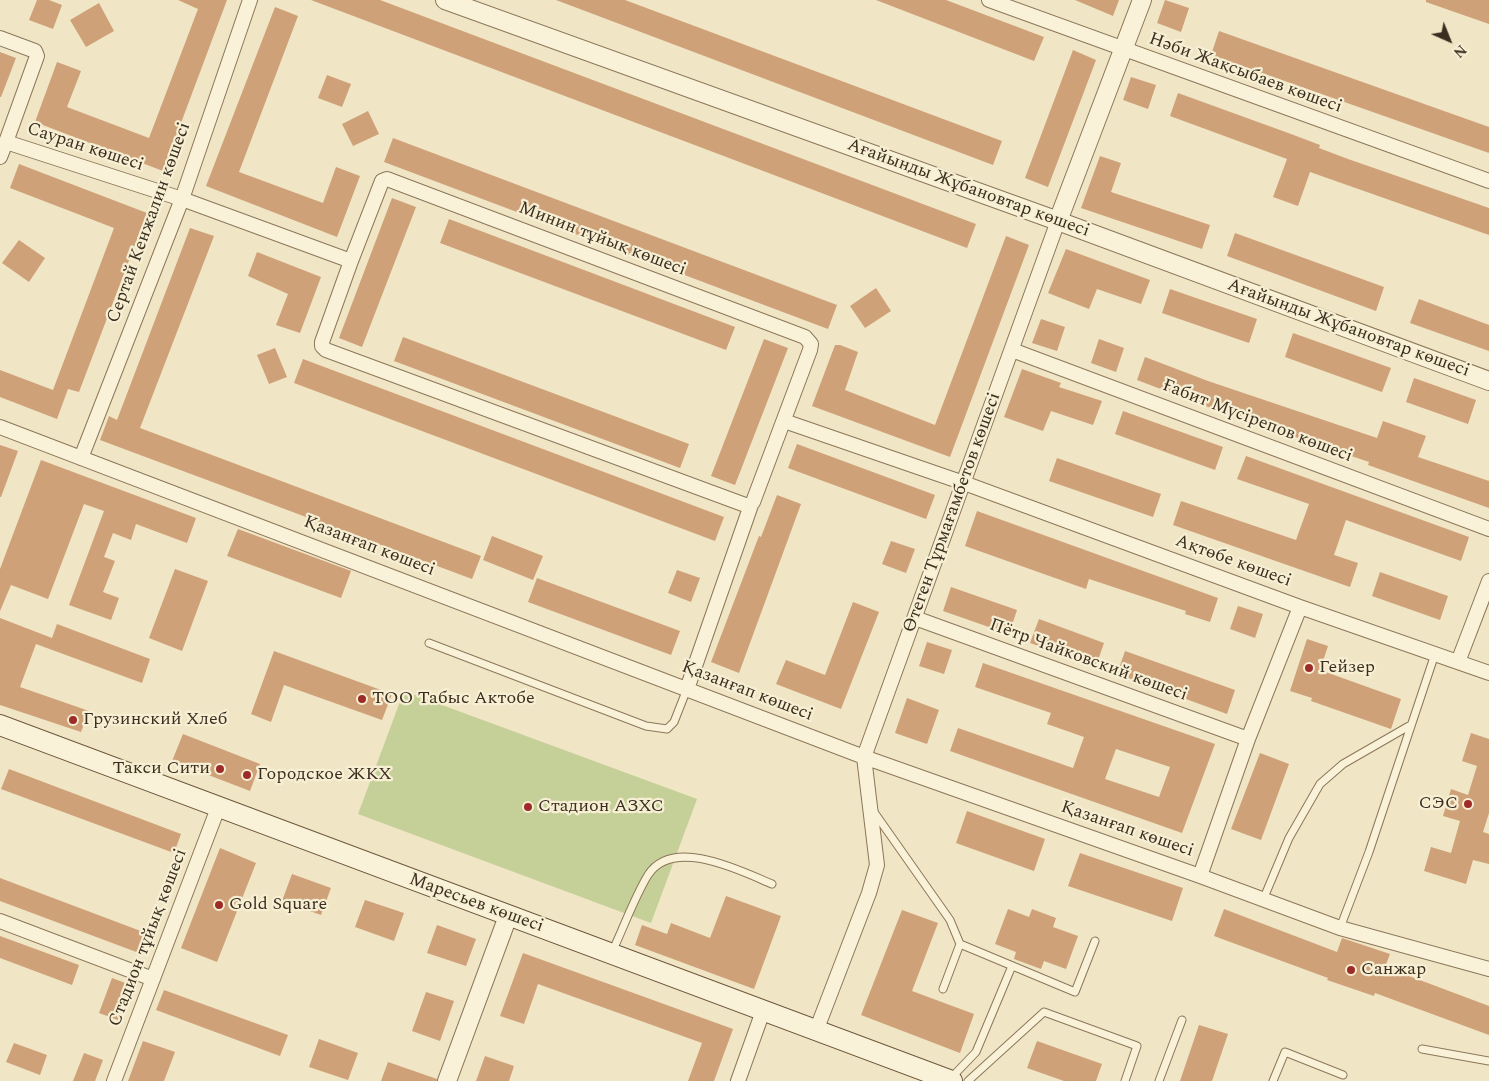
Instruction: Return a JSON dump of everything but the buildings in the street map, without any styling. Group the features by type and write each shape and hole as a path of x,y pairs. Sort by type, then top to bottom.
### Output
{"main road":[{"name":"Маресьев көшесі","path":"0,725 948,1080"}],"street":[{"name":"Сертай Кенжалин көшесі","path":"82,458 182,199 250,0"},
{"name":"Ағайынды Жұбановтар көшесі","path":"445,0 1058,221 1489,381"},
{"name":"Нәби Жақсыбаев көшесі","path":"989,0 1122,50 1489,181"},
{"name":"Өтеген Тұрмағамбетов көшесі","path":"816,1031 869,893 877,865 864,757 1058,221 1142,0"},
{"name":"Сауран көшесі","path":"0,38 35,51 37,56 0,157"},
{"name":"Сауран көшесі","path":"6,142 182,199"},
{"name":"Минин тұйық көшесі","path":"686,689 751,505 784,421 811,344 805,337 387,179 382,181 322,342 322,346 326,350 748,506 751,505"},
{"path":"182,199 351,262"},
{"name":"Ғабит Мүсірепов көшесі","path":"1012,350 1489,529"},
{"path":"784,421 964,483"},
{"name":"Қазанғап көшесі","path":"0,427 864,757 1200,876 1340,928 1489,969"},
{"name":"Ақтөбе көшесі","path":"964,483 1300,607 1489,673"},
{"path":"1458,662 1489,581"},
{"path":"1200,876 1248,738 1300,607"},
{"name":"Пётр Чайковский көшесі","path":"915,618 1248,738"},
{"name":"Стадион тұйық көшесі","path":"114,1081 218,808"},
{"path":"447,1081 508,916"},
{"path":"0,921 153,978"},
{"path":"738,1081 763,1011"}],"lane":[{"path":"429,643 646,726 667,729 674,722 686,689"},
{"path":"1340,928 1369,852 1409,726 1435,654"},
{"path":"1263,900 1289,838 1320,784 1343,764 1409,726"},
{"path":"870,806 950,920 960,944 942,989"},
{"path":"611,954 649,874 666,859 696,857 731,867 772,884"},
{"path":"960,944 1075,992 1095,941"},
{"path":"948,1080 976,1052 1012,966"},
{"path":"948,1080 1044,1012 1137,1046 1125,1081"},
{"path":"1159,1081 1182,1020"},
{"path":"1422,1048 1489,1061"},
{"path":"1273,1081 1285,1052 1343,1074"}],"green space":[{"name":"Стадион АЗХС","path":"404,691 697,799 651,923 358,814"}],"place":[{"name":"Гейзер","path":"1309,668"},
{"name":"ТОО Табыс Актобе","path":"362,699"},
{"name":"Грузинский Хлеб","path":"73,720"},
{"name":"Такси Сити","path":"220,769"},
{"name":"Городское ЖКХ","path":"247,775"},
{"name":"СЭС","path":"1468,804"},
{"name":"Стадион АЗХС","path":"528,807"},
{"name":"Gold Square","path":"219,905"},
{"name":"Санжар","path":"1351,970"}]}
